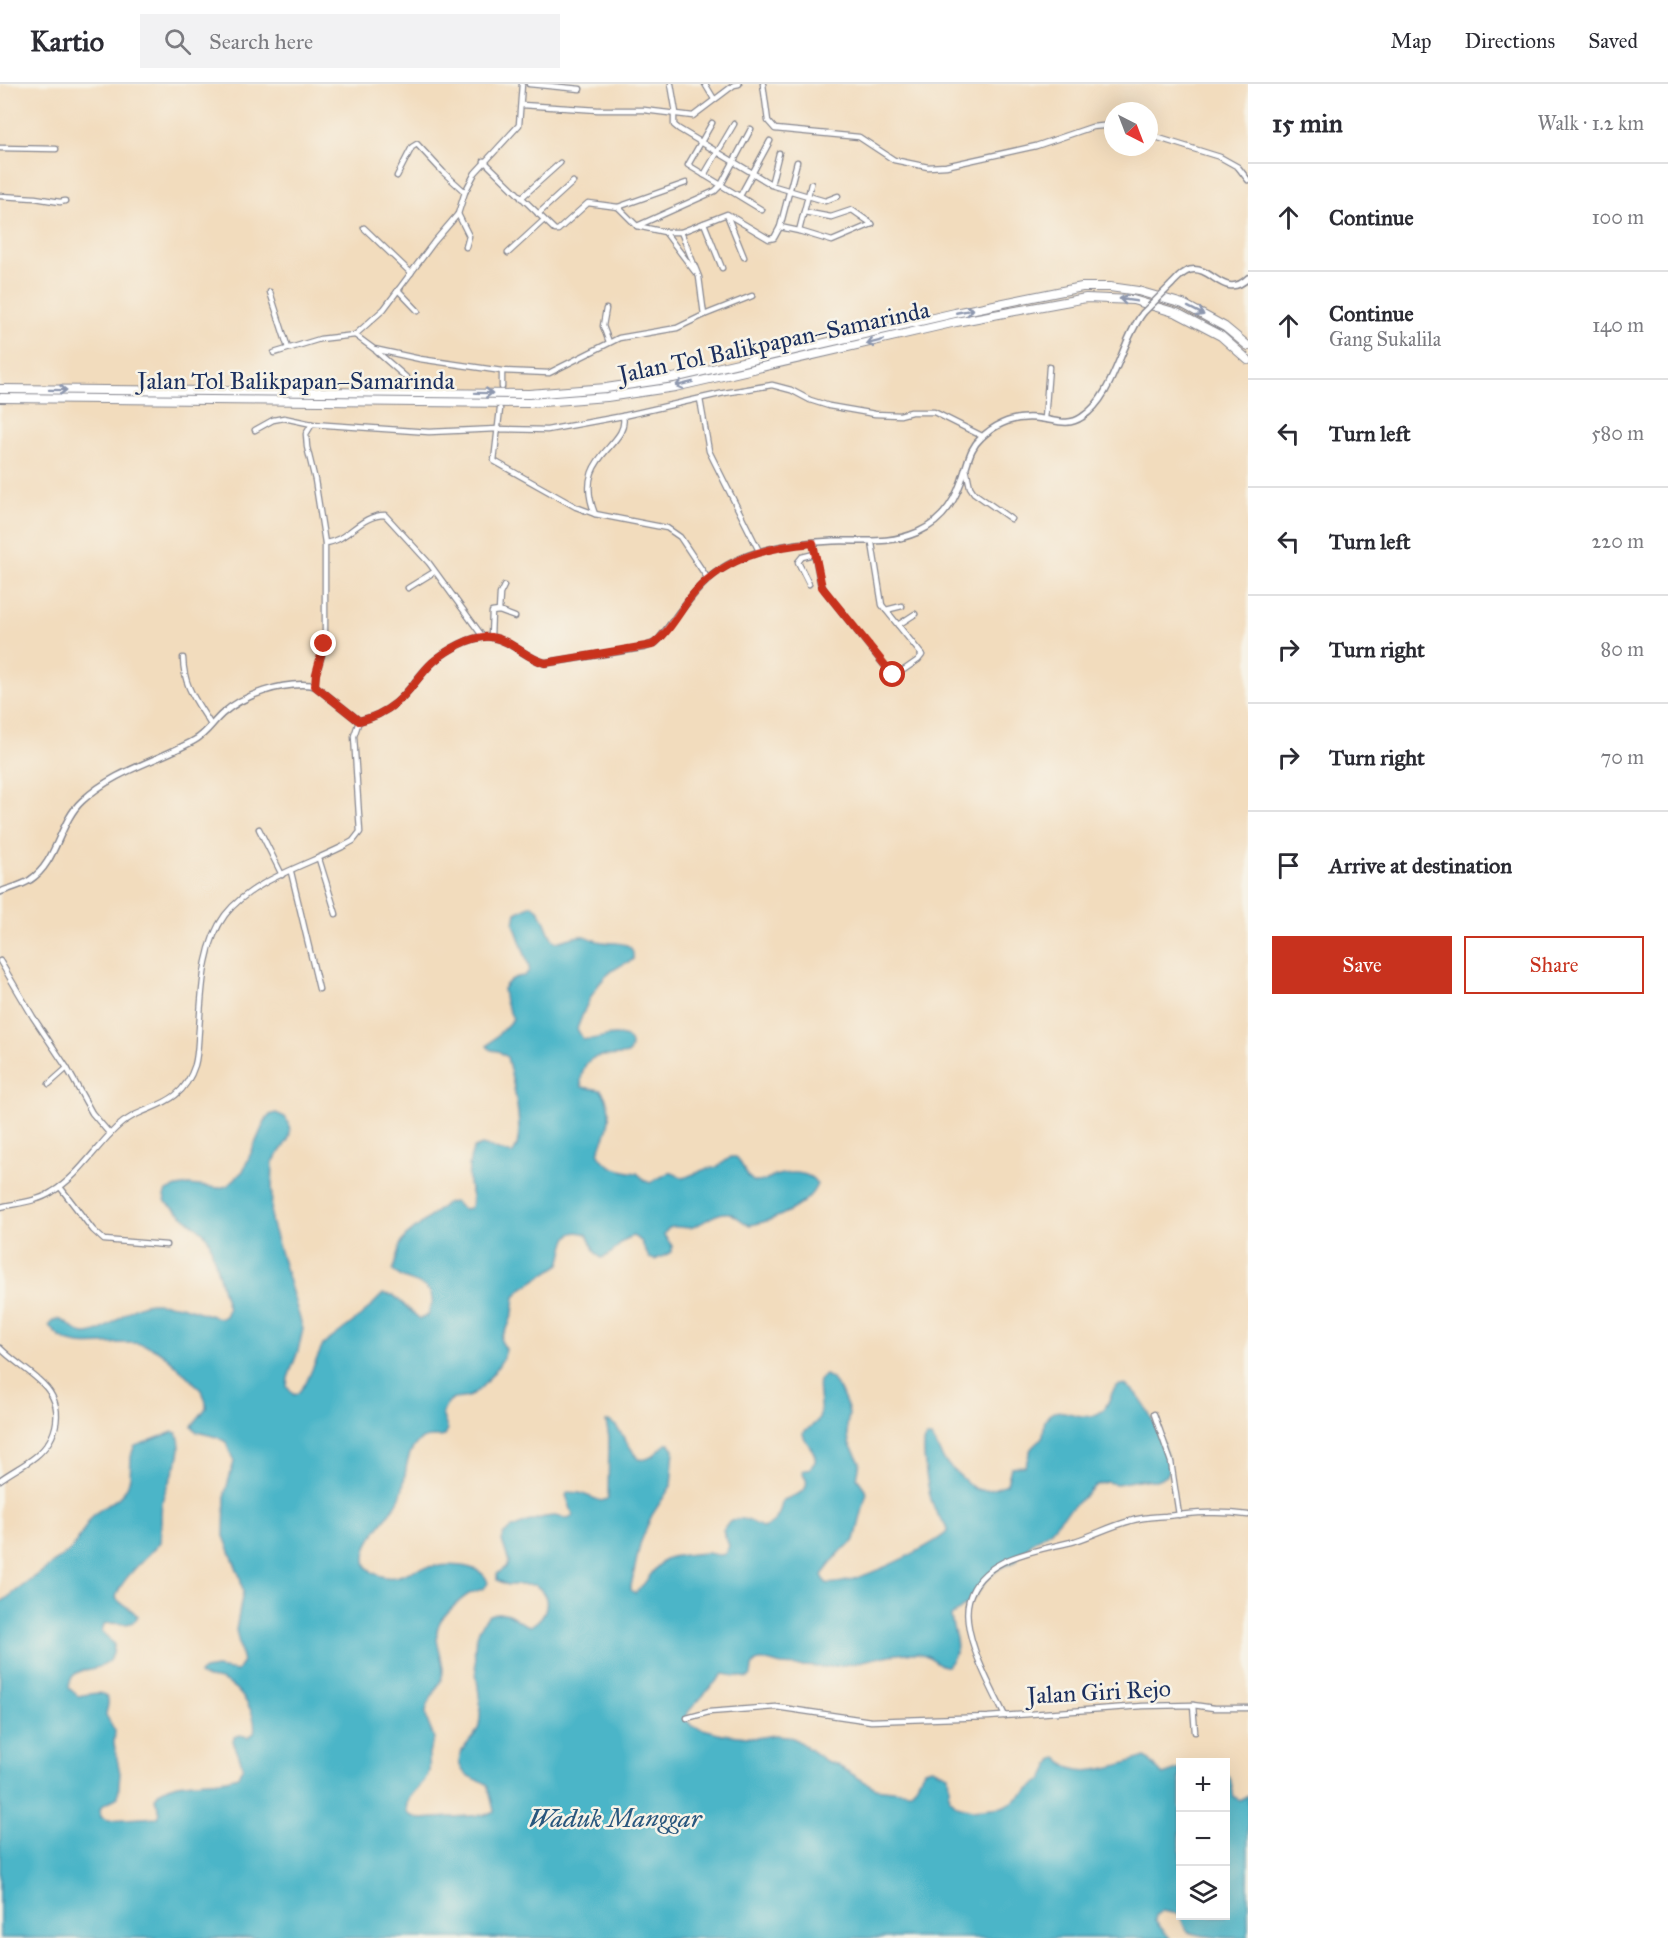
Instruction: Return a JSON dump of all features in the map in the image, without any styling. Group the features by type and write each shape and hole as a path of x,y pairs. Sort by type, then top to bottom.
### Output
{"highway":[{"name":"Jalan Tol Balikpapan–Samarinda","path":"0,389 529,394 606,388 673,378 955,313 1082,287 1110,287 1138,291 1183,304 1225,327 1248,346"},
{"name":"Jalan Tol Balikpapan–Samarinda","path":"0,398 529,403 607,397 675,387 956,322 1086,298 1133,300 1177,313 1221,336 1248,360"}],"street":[{"path":"274,353 320,339 355,335 384,309 458,214 465,192 475,173 519,125 522,84"},
{"path":"529,84 580,89"},
{"path":"671,84 675,126 771,185 825,201 838,196"},
{"path":"705,84 714,99"},
{"path":"522,105 675,113 689,116 697,115 735,84"},
{"path":"763,84 768,121 775,129 859,137 894,160 928,167 946,166 1035,146 1092,127 1104,126"},
{"path":"712,123 688,165 762,210"},
{"path":"704,175 734,124"},
{"path":"637,226 712,194 721,185 752,129"},
{"path":"1158,138 1220,157 1238,167 1248,180"},
{"path":"740,196 770,141"},
{"path":"397,176 412,147 417,144 465,192"},
{"path":"0,148 56,148"},
{"path":"771,185 779,153"},
{"path":"484,161 556,230 586,203 618,207 686,183"},
{"path":"727,214 769,239 774,238 780,227 797,162"},
{"path":"521,198 560,163"},
{"path":"538,214 573,182"},
{"path":"799,231 811,184"},
{"path":"0,196 65,201"},
{"path":"618,207 637,226 665,232 681,232 727,214"},
{"path":"780,227 832,241 872,224 852,210 831,217 804,212"},
{"path":"458,214 469,236 466,247"},
{"path":"727,214 744,257"},
{"path":"508,253 544,220"},
{"path":"704,223 722,268"},
{"path":"364,228 411,273"},
{"path":"665,232 699,277"},
{"path":"681,232 699,277 704,315"},
{"path":"359,721 375,716 396,703 434,661 465,642 491,637 508,643 529,657 545,663 645,647 660,638 694,593 708,579 731,564 759,551 832,541 872,543 892,540 916,532 939,519 954,501 971,450 982,436 1008,420 1027,418 1070,422 1081,418 1094,407 1111,379 1134,326 1143,313 1182,275 1192,270 1231,286 1248,278"},
{"path":"398,290 418,311"},
{"path":"270,292 288,348"},
{"path":"374,349 420,359 502,371 549,373 619,338 677,328 752,296"},
{"path":"606,309 603,326 609,342"},
{"path":"355,335 408,379"},
{"path":"1045,419 1049,367"},
{"path":"502,371 502,387"},
{"path":"255,430 273,420 284,418 312,424 429,432 498,429 547,430 772,385 791,390 810,400 829,406 867,413 900,415 911,412 934,412 982,436"},
{"path":"700,399 709,451 759,551"},
{"path":"500,409 494,461 570,504 595,514 667,528 680,537 708,579"},
{"path":"595,514 589,495 591,476 606,448 620,436 623,416"},
{"path":"312,424 306,434 307,447 325,543 326,634 315,686"},
{"path":"966,468 973,492 1011,519"},
{"path":"325,543 338,541 358,524 376,516 385,515 434,572 483,638"},
{"path":"813,543 822,587 894,676 922,655 881,603 872,543"},
{"path":"809,584 798,562 802,557 814,554"},
{"path":"408,588 434,572"},
{"path":"499,611 500,594 504,586"},
{"path":"886,610 902,606"},
{"path":"491,637 493,611 515,617"},
{"path":"898,625 915,614"},
{"path":"183,658 183,673 187,687 211,725"},
{"path":"0,892 30,880 40,872 74,810 94,791 131,769 194,740 231,706 250,696 295,685 315,686 359,721"},
{"path":"0,1207 45,1196 60,1187 123,1122 171,1098 191,1075 197,1055 206,966 218,927 230,909 260,886 353,841 360,832 354,736 359,721"},
{"path":"259,829 282,875"},
{"path":"319,859 336,914"},
{"path":"291,872 319,989"},
{"path":"0,961 67,1068 92,1113 110,1134"},
{"path":"49,1084 67,1068"},
{"path":"60,1187 93,1230 104,1240 166,1245"},
{"path":"0,1348 50,1392 58,1413 58,1420 52,1437 43,1449 35,1457 0,1480"},
{"path":"1154,1414 1171,1462 1179,1515 1214,1512 1248,1515"},
{"name":"Jalan Giri Rejo","path":"1179,1515 1137,1519 1003,1562 984,1576 973,1591 967,1614 971,1634 1005,1716 1143,1706 1248,1708"},
{"path":"1193,1706 1195,1732"},
{"path":"687,1718 709,1712 776,1707 871,1721 1005,1716"}],"water":[{"name":"Waduk Manggar","path":"531,905 536,908 555,942 583,936 623,944 628,946 633,953 633,960 612,971 598,985 577,1029 583,1039 621,1035 631,1044 628,1054 592,1059 584,1068 582,1075 582,1087 601,1090 608,1105 609,1121 598,1152 605,1162 619,1170 637,1173 650,1183 670,1172 684,1178 717,1167 731,1157 736,1157 750,1178 756,1182 779,1175 798,1173 809,1176 817,1184 813,1192 798,1206 759,1223 750,1225 732,1214 724,1213 715,1215 693,1227 669,1228 664,1235 672,1246 672,1252 655,1260 649,1258 641,1241 633,1236 624,1240 610,1254 601,1258 595,1252 587,1234 573,1233 566,1240 560,1264 520,1290 515,1297 513,1313 501,1338 506,1349 505,1354 492,1374 472,1395 455,1398 449,1402 442,1414 448,1430 445,1436 425,1438 414,1447 408,1461 400,1497 367,1547 366,1566 379,1575 387,1577 421,1568 469,1567 484,1576 488,1583 482,1589 462,1599 444,1616 437,1629 443,1670 426,1713 434,1739 429,1753 429,1771 427,1777 409,1799 408,1814 420,1819 485,1815 494,1811 488,1785 465,1773 459,1760 460,1754 479,1726 479,1697 474,1654 476,1640 480,1627 489,1615 508,1614 530,1626 541,1617 546,1607 545,1595 535,1585 507,1585 497,1580 497,1574 509,1562 502,1541 503,1535 519,1525 549,1516 571,1517 573,1515 566,1495 568,1492 580,1493 601,1501 608,1499 609,1437 606,1422 609,1421 616,1426 638,1459 647,1459 666,1444 670,1444 674,1449 671,1486 652,1515 640,1544 631,1586 631,1590 635,1593 668,1558 703,1553 725,1554 729,1546 723,1530 727,1524 736,1519 742,1519 763,1528 777,1518 782,1501 805,1488 806,1479 802,1471 810,1468 815,1462 815,1457 803,1433 820,1416 819,1380 825,1375 831,1378 840,1390 847,1406 849,1443 860,1462 857,1478 867,1492 855,1540 839,1553 822,1575 826,1583 837,1583 888,1565 924,1547 947,1532 946,1526 933,1506 928,1486 924,1451 926,1437 931,1437 945,1462 972,1487 981,1490 994,1489 1007,1484 1011,1467 1025,1466 1031,1449 1043,1435 1045,1421 1050,1414 1059,1411 1085,1416 1098,1414 1107,1405 1116,1387 1120,1385 1128,1387 1137,1394 1145,1406 1160,1437 1169,1464 1169,1472 1166,1476 1156,1480 1138,1480 1117,1484 1106,1482 1096,1485 1051,1530 1033,1542 1016,1561 1000,1568 990,1576 972,1600 951,1616 957,1647 956,1653 947,1666 941,1665 926,1655 915,1653 891,1655 831,1667 782,1665 759,1661 755,1662 748,1678 723,1674 688,1712 686,1720 692,1726 722,1734 756,1738 774,1735 788,1736 826,1761 837,1765 875,1788 910,1792 924,1770 932,1768 948,1775 950,1799 957,1806 972,1810 1002,1807 1011,1803 1043,1779 1053,1759 1058,1758 1074,1769 1090,1770 1109,1768 1145,1757 1163,1775 1176,1770 1176,1913 1162,1911 1156,1915 1155,1921 1170,1938 0,1938 0,1603 68,1552 92,1517 124,1492 129,1482 131,1456 135,1446 173,1432 177,1433 180,1451 162,1503 160,1542 128,1576 116,1598 135,1613 136,1620 129,1624 104,1624 102,1631 114,1645 112,1656 100,1667 76,1673 71,1679 69,1688 78,1696 98,1693 108,1699 106,1715 115,1731 114,1744 120,1773 118,1797 102,1806 101,1817 108,1820 158,1817 160,1813 155,1799 165,1788 183,1783 222,1780 238,1776 243,1766 233,1741 234,1737 240,1735 248,1737 254,1733 255,1726 251,1710 236,1690 223,1681 199,1675 204,1670 216,1668 237,1671 243,1662 236,1630 243,1592 240,1577 224,1536 225,1493 234,1462 226,1442 197,1432 192,1426 206,1408 203,1394 172,1361 153,1348 140,1344 70,1342 58,1336 49,1325 58,1320 67,1323 80,1333 94,1333 134,1308 152,1303 177,1305 219,1318 225,1316 228,1309 209,1240 204,1233 166,1202 164,1196 166,1191 189,1185 218,1188 227,1186 243,1171 265,1121 270,1115 276,1113 285,1117 290,1133 288,1140 273,1162 271,1221 303,1329 287,1387 294,1395 298,1393 306,1383 323,1345 361,1316 383,1294 393,1295 420,1319 427,1316 433,1301 431,1294 421,1285 403,1278 393,1270 400,1245 406,1236 447,1203 455,1202 463,1209 470,1208 472,1199 469,1170 474,1148 482,1145 512,1154 517,1146 519,1122 507,1057 487,1046 513,1019 505,1002 503,989 507,983 524,976 529,971 514,924 516,913"},
{"path":"1230,1777 1234,1797 1240,1800 1248,1795 1248,1938 1199,1935 1186,1929 1182,1920 1230,1920"}],"route":[{"path":"324,644 315,686 359,721 375,716 391,707 434,661 469,640 491,637 501,640 541,663 652,645 700,586 731,564 759,551 813,543 822,587 893,675"}]}
